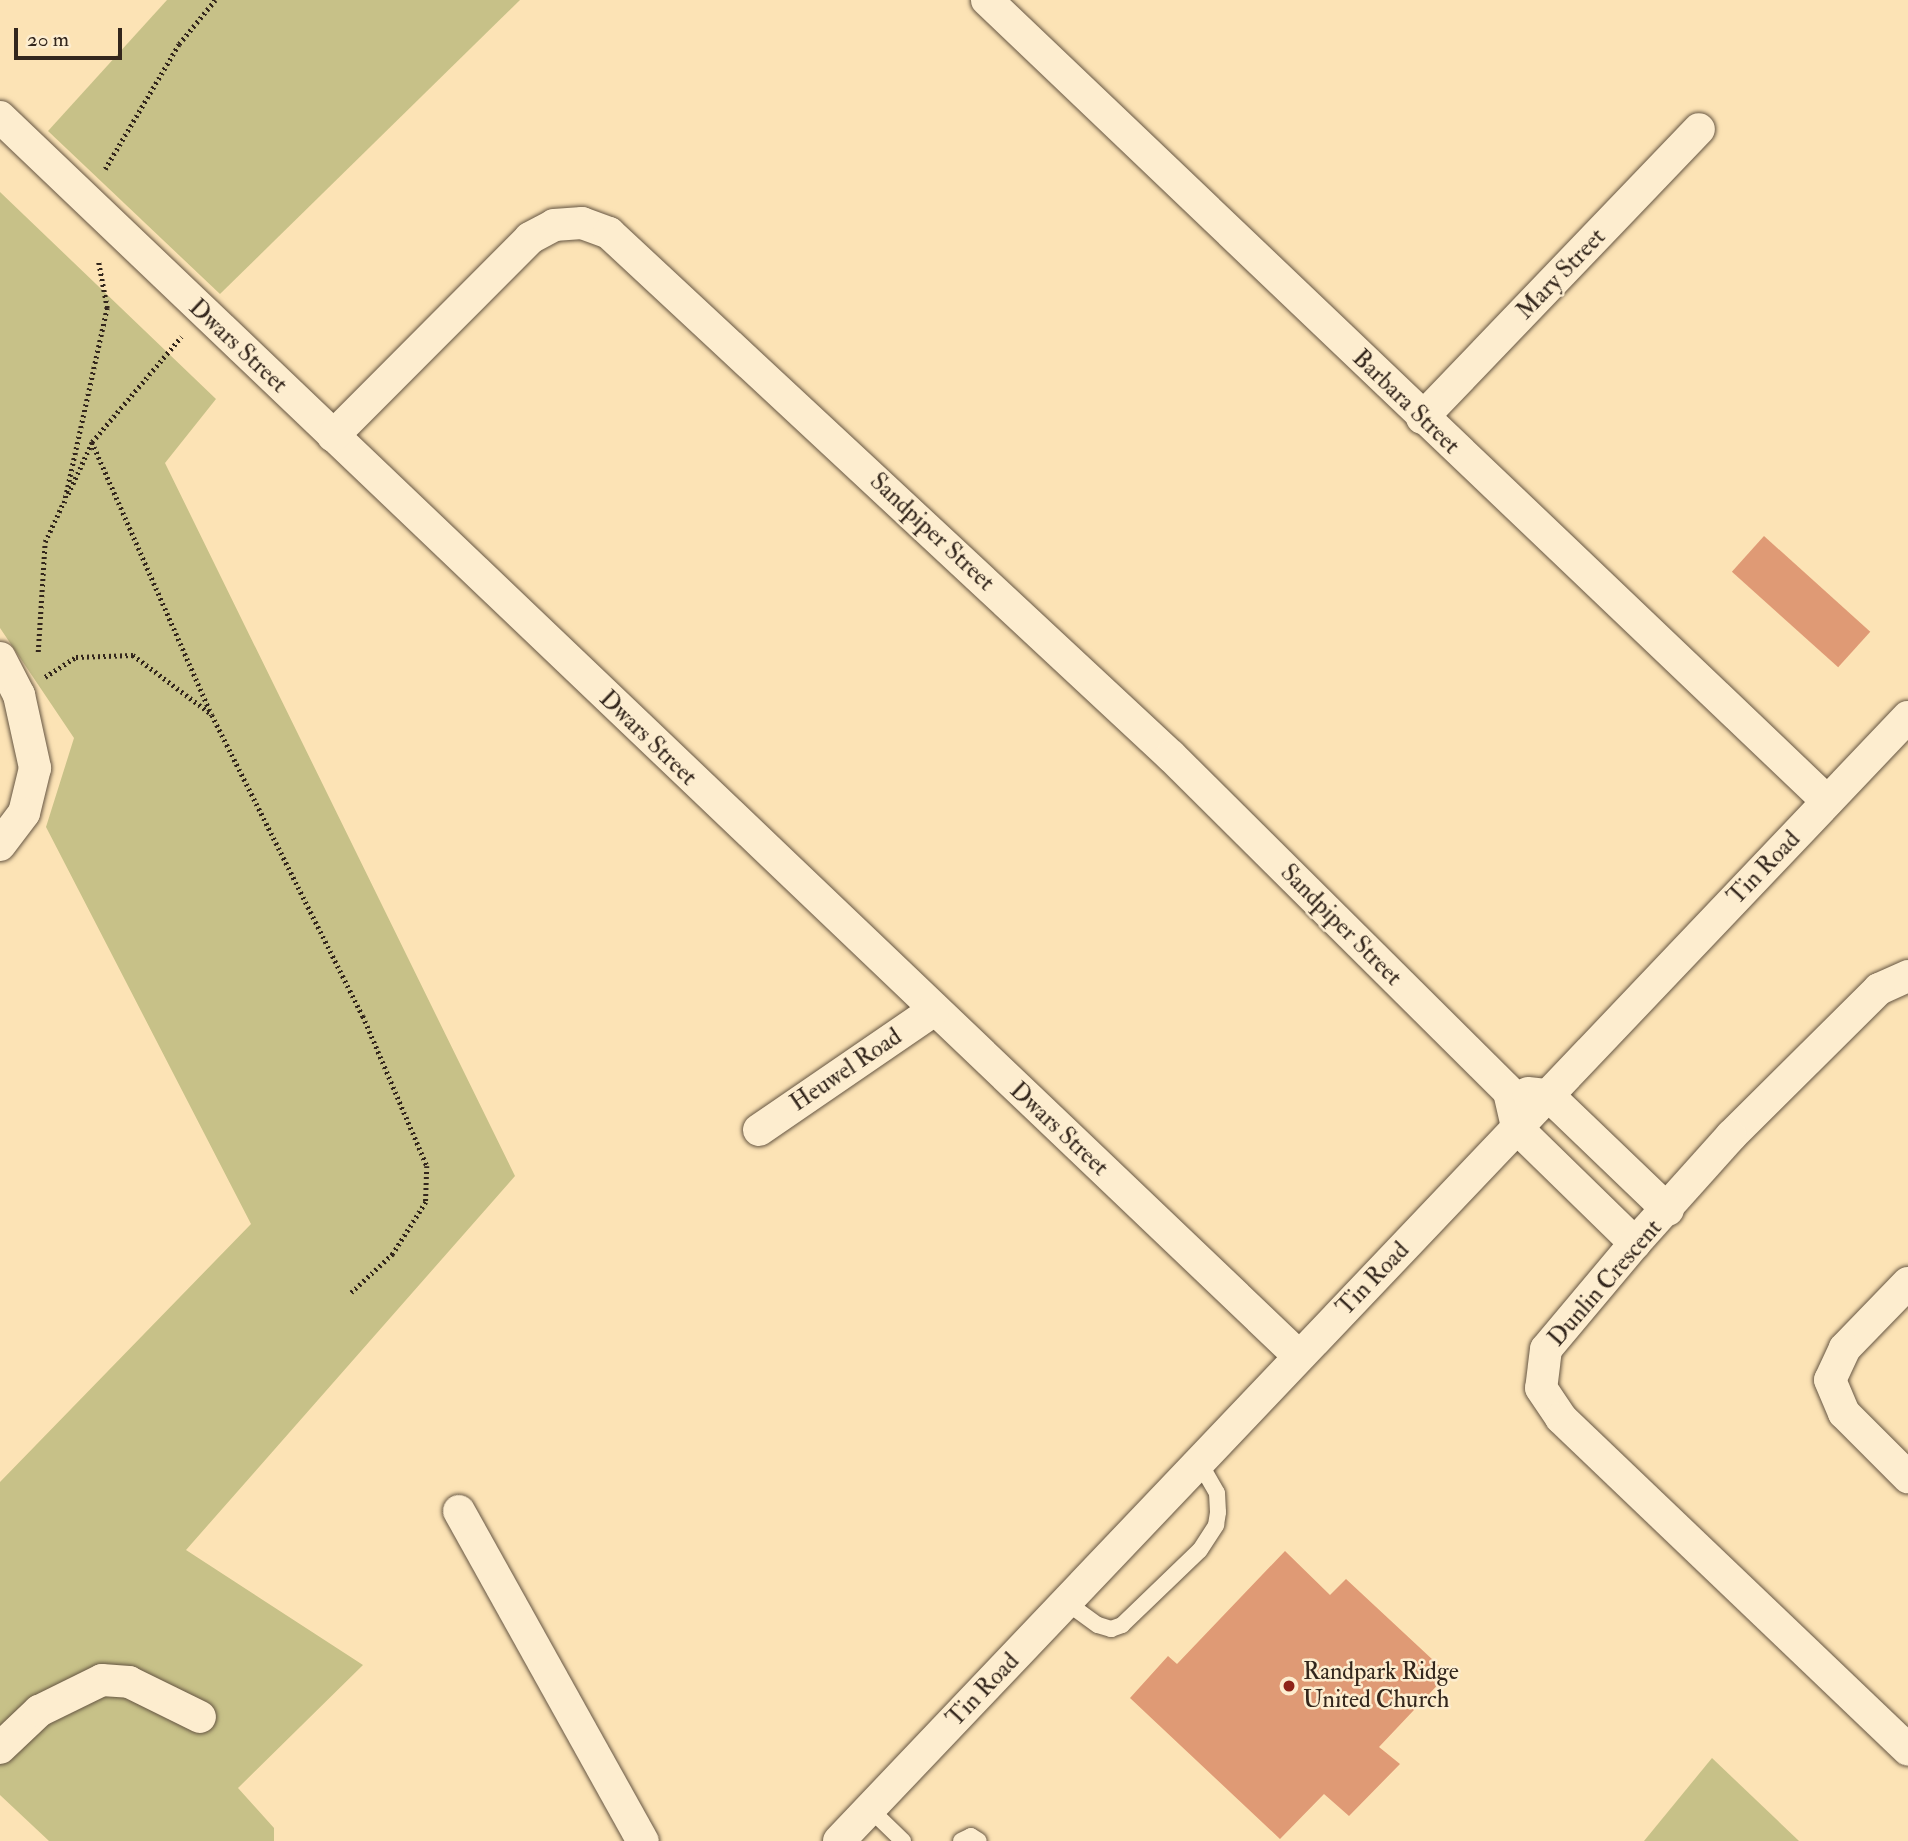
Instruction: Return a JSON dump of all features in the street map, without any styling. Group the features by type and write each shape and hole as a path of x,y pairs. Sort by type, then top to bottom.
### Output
{"street":[{"name":"Barbara Street","path":"986,0 1827,801"},
{"name":"Dwars Street","path":"0,117 933,1011 1299,1356"},
{"name":"Mary Street","path":"1422,418 1699,129"},
{"name":"Sandpiper Street","path":"333,436 530,238 554,225 582,223 609,233 1171,756 1509,1092"},
{"path":"0,658 19,695 35,768 24,813 0,845"},
{"name":"Tin Road","path":"839,1841 1908,717"},
{"name":"Dunlin Crescent","path":"1908,976 1879,989 1731,1136 1668,1210 1635,1243 1546,1349 1541,1388 1548,1403 1908,1750"},
{"name":"Heuwel Road","path":"759,1130 933,1011"},
{"path":"1635,1243 1517,1128 1509,1092 1548,1094 1668,1210"},
{"path":"1908,1283 1845,1348 1830,1380 1844,1413 1908,1477"},
{"path":"459,1511 643,1841"},
{"path":"0,1748 39,1711 102,1680 129,1682 200,1717"}],"lane":[{"path":"1066,1602 1098,1625 1111,1629 1122,1625 1200,1550 1216,1525 1218,1512 1217,1493 1199,1462"},
{"path":"870,1809 902,1841"},
{"path":"961,1841 971,1836 979,1841"}],"path":[{"path":"87,202 179,44 215,0"},
{"path":"64,503 107,308 97,255"},
{"path":"37,658 45,542 92,442 202,313"},
{"path":"92,442 212,715 363,1016 427,1166 426,1202 393,1254 349,1295"},
{"path":"36,684 76,657 133,655 212,715"}],"shaded area":[{"path":"167,0 520,0 220,294 48,131"},
{"path":"0,192 216,399 165,463 515,1176 186,1550 363,1665 238,1788 274,1828 274,1841 49,1841 0,1795 0,1482 251,1224 46,827 74,738 0,628"},
{"path":"1712,1758 1799,1841 1644,1841"}],"building":[{"path":"1764,536 1870,632 1838,667 1732,572"},
{"name":"Randpark Ridge United Church","path":"1285,1551 1330,1595 1346,1579 1448,1674 1379,1747 1400,1764 1349,1816 1324,1794 1280,1839 1130,1698 1168,1656 1177,1664"}],"place":[{"name":"Randpark Ridge United Church","path":"1289,1686"}]}
